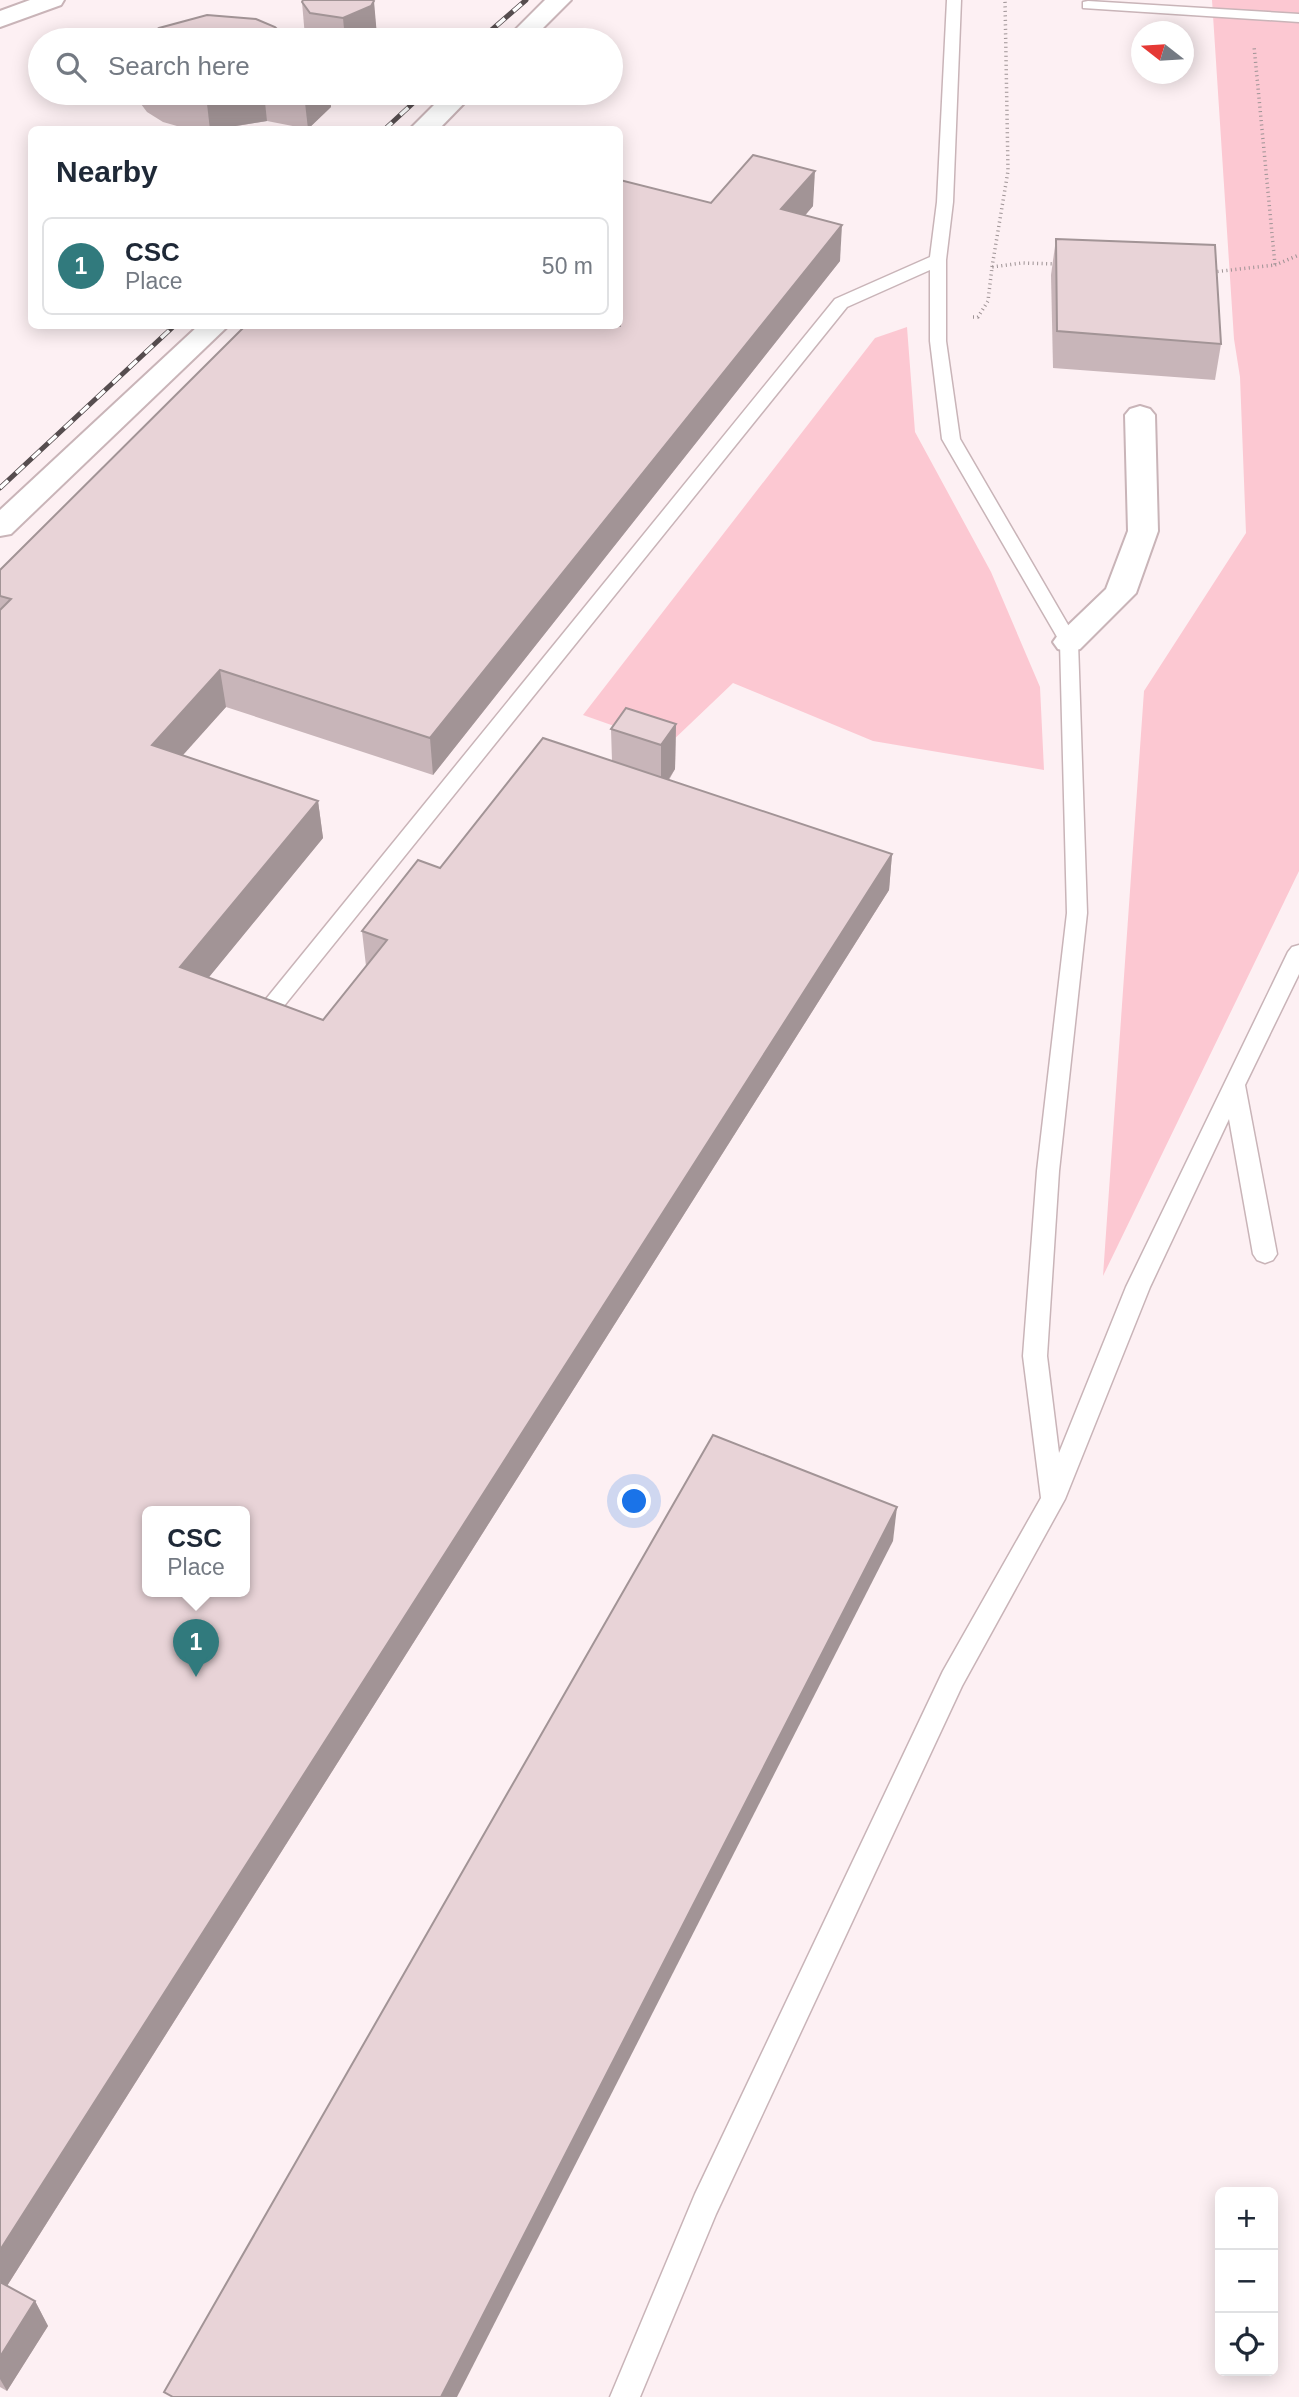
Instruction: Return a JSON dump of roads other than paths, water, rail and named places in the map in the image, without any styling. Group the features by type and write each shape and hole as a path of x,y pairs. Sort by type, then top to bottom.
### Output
{"street":[{"path":"0,20 52,0"},
{"path":"530,28 559,0"},
{"path":"426,126 448,105"},
{"path":"0,527 211,329"},
{"path":"1069,642 1119,593 1143,531 1140,415"}],"lane":[{"path":"954,0 945,202 938,260 938,341 951,439 1069,642 1077,913 1048,1171 1035,1356 1053,1499"},
{"path":"1088,5 1299,18"},
{"path":"253,1028 841,303 938,260"},
{"path":"625,2397 705,2204 952,1679 1053,1499 1138,1287 1299,952"},
{"path":"1234,1085 1265,1254"}],"railway":[{"path":"494,28 526,0"},
{"path":"388,126 411,105"},
{"path":"0,488 171,329"}],"place":[{"name":"CSC","path":"196,1677"}]}
